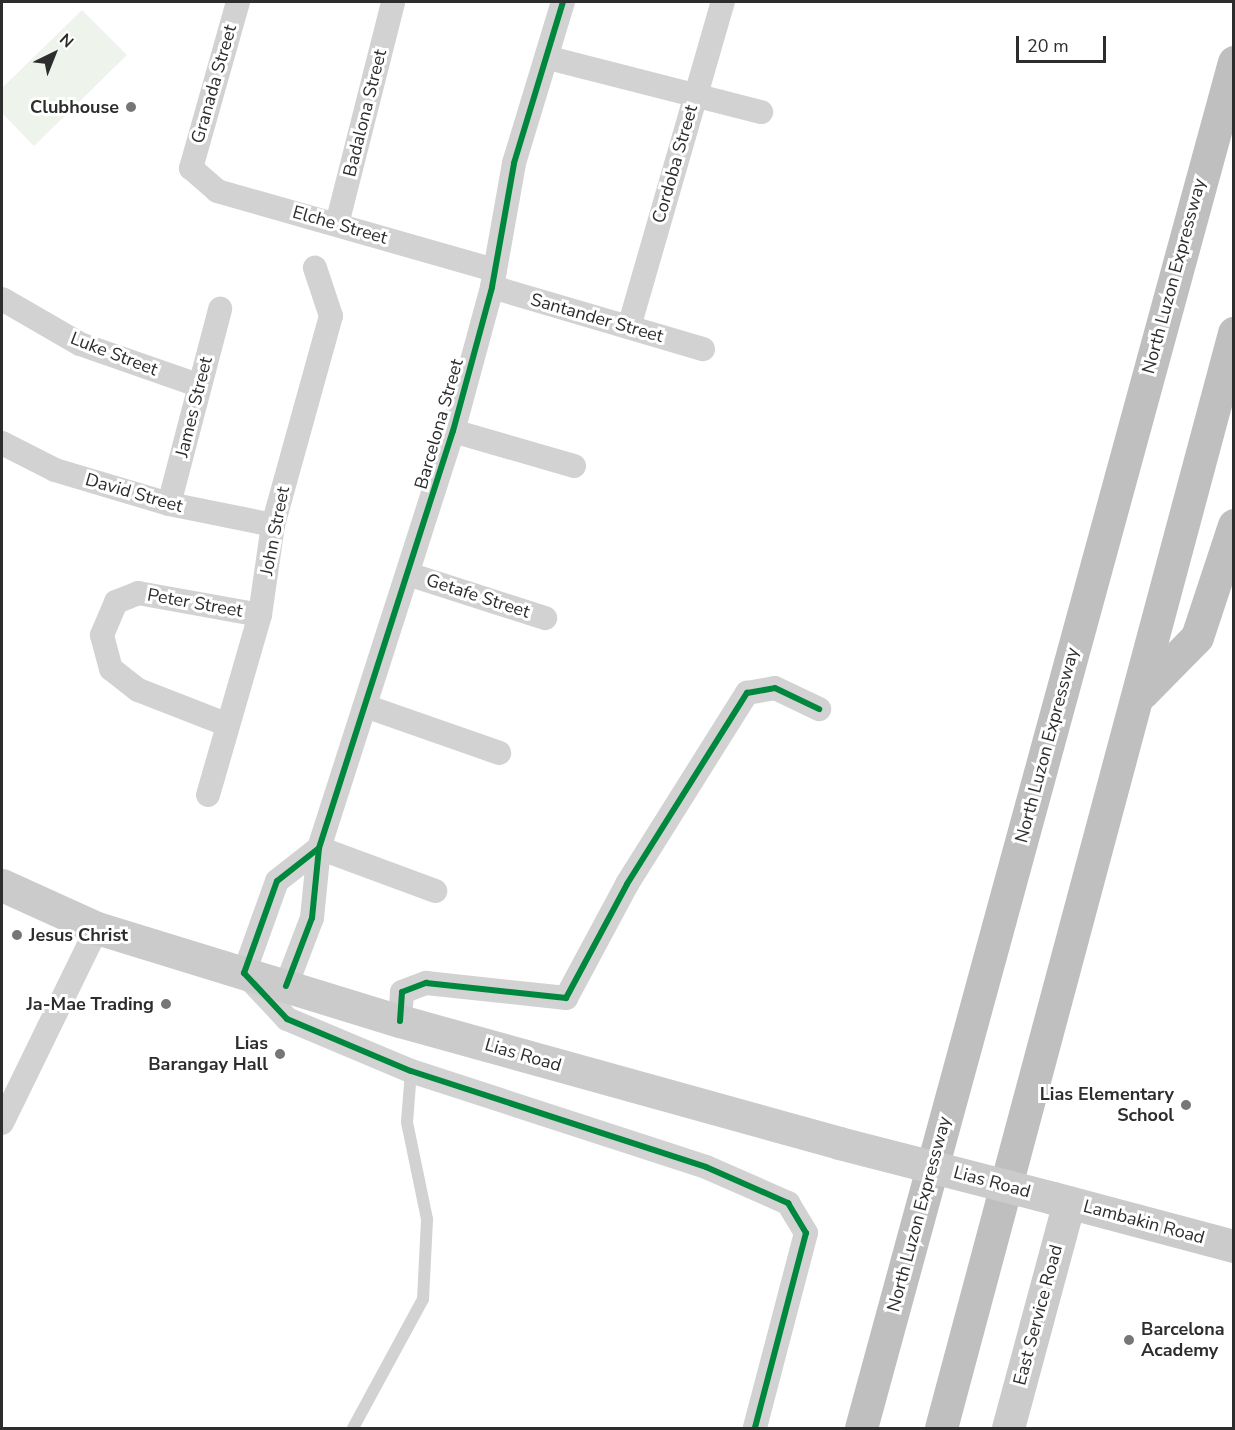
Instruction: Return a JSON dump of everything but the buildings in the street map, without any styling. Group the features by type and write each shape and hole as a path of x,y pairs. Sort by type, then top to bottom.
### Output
{"highway":[{"name":"North Luzon Expressway","path":"861,1428 1233,62"},
{"path":"941,1428 1141,694 1233,333"},
{"path":"1141,694 1197,637 1233,525"}],"main road":[{"name":"Lias Road","path":"2,885 97,928 400,1021 838,1143 1061,1200"},
{"name":"Lambakin Road","path":"1061,1200 1233,1246"},
{"name":"East Service Road","path":"1008,1428 1061,1200"}],"street":[{"name":"Badalona Street","path":"337,224 393,2"},
{"name":"Barcelona Street","path":"286,986 314,910 319,848 411,575 453,431 494,279 514,163 549,58 563,2"},
{"name":"Cordoba Street","path":"629,327 723,2"},
{"name":"Granada Street","path":"191,168 230,5"},
{"path":"549,58 761,112"},
{"name":"Elche Street","path":"191,168 217,191 337,224 494,279"},
{"name":"John Street","path":"208,795 260,615 273,525 331,316 315,268"},
{"name":"Santander Street","path":"494,279 629,327 703,349"},
{"name":"Luke Street","path":"2,299 80,344 198,385"},
{"name":"James Street","path":"169,504 198,385 220,309"},
{"path":"453,431 574,466"},
{"name":"David Street","path":"2,443 55,470 169,504 273,525"},
{"name":"Getafe Street","path":"411,575 545,618"},
{"name":"Peter Street","path":"228,725 138,690 111,669 102,635 116,602 138,593 260,615"},
{"path":"400,1021 402,992 426,983 566,998 627,884 747,693 775,688 819,709"},
{"path":"368,707 499,753"},
{"path":"435,891 319,848 277,881 244,973 286,1019 411,1071 706,1167 788,1203 806,1233 755,1428"},
{"path":"2,1123 97,928"}],"lane":[{"path":"353,1428 423,1299 427,1219 407,1122 411,1071"}],"shaded area":[{"path":"82,10 127,55 34,146 2,113 2,88"}],"cycle path":[{"path":"286,986 312,918 319,848 453,431 492,287 514,163 563,2"},
{"path":"400,1021 402,992 426,983 566,998 627,884 747,693 775,688 819,709"},
{"path":"319,848 277,881 244,973 287,1019 411,1071 706,1167 788,1203 806,1233 755,1428"}],"place":[{"name":"Clubhouse","path":"131,107"},
{"name":"Jesus Christ","path":"17,935"},
{"name":"Ja-Mae Trading","path":"166,1004"},
{"name":"Lias Barangay Hall","path":"280,1054"},
{"name":"Lias Elementary School","path":"1186,1105"},
{"name":"Barcelona Academy","path":"1129,1340"}]}
